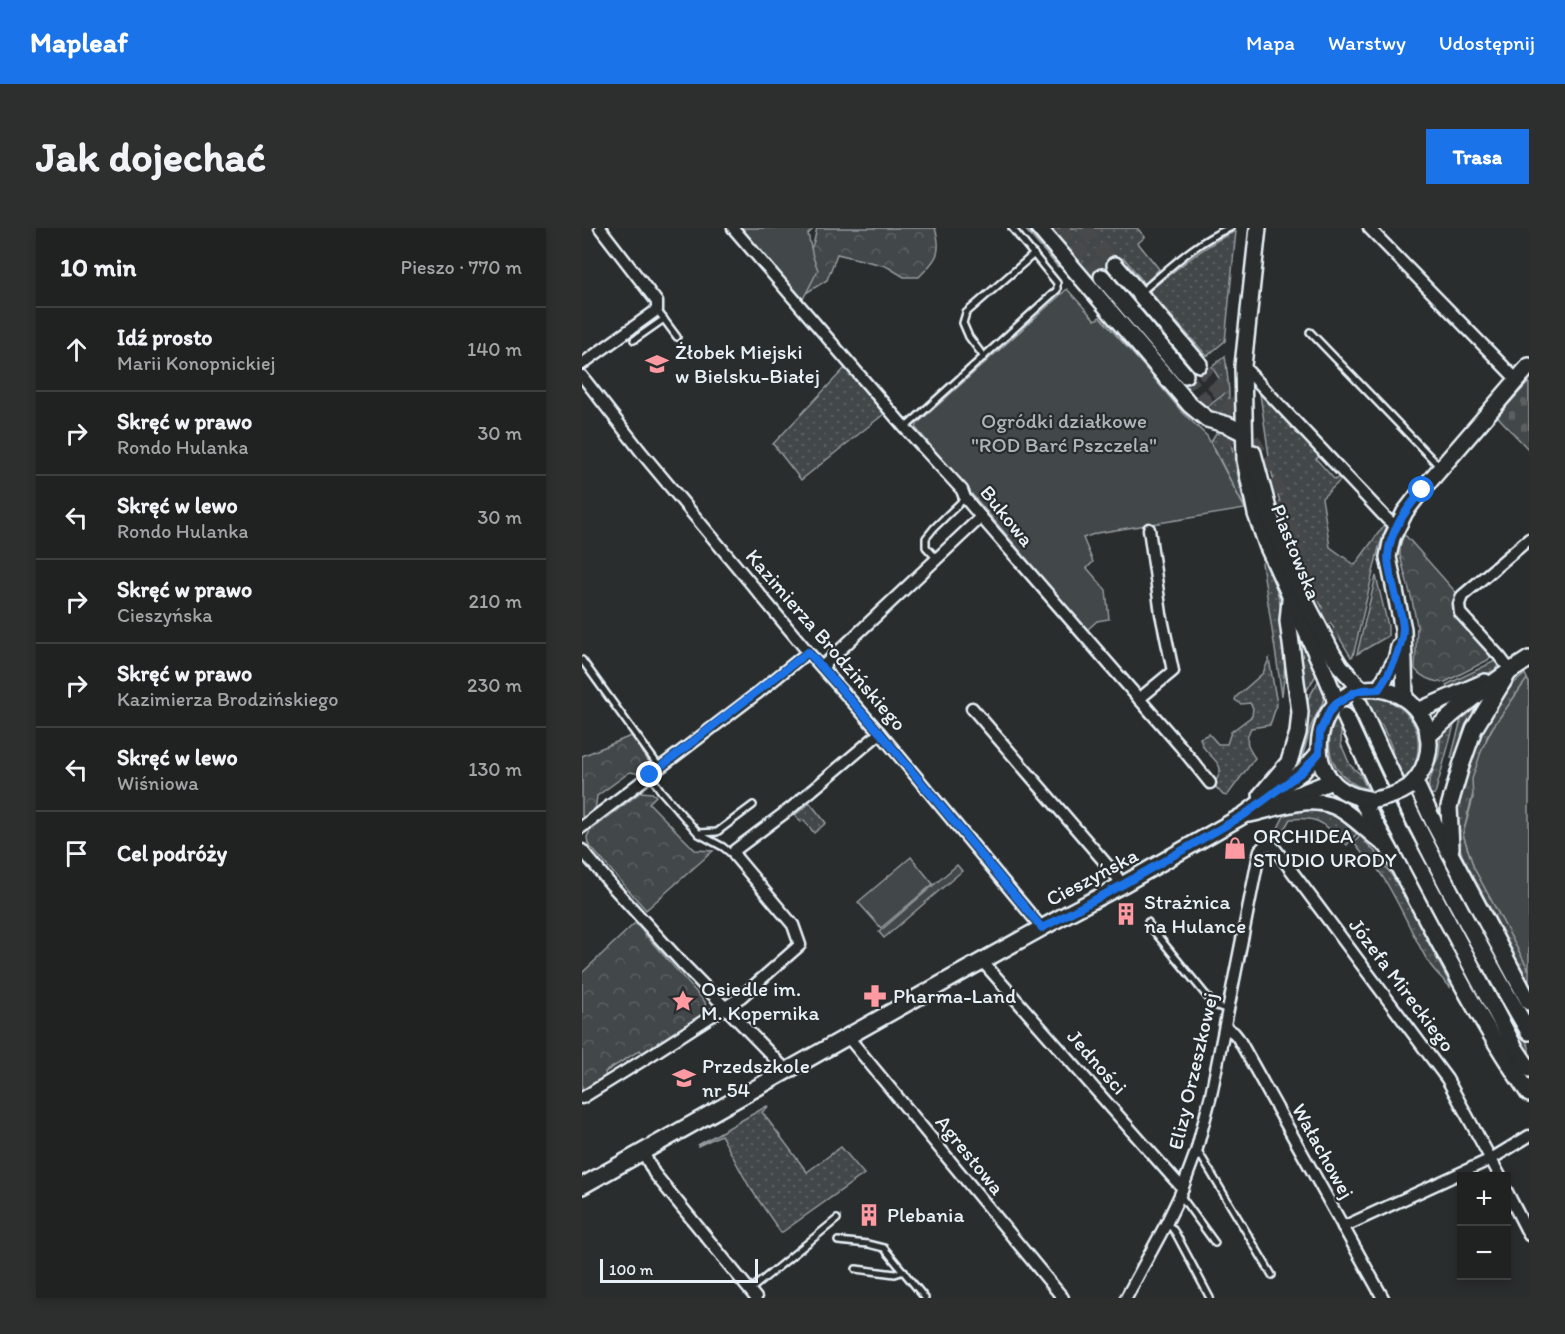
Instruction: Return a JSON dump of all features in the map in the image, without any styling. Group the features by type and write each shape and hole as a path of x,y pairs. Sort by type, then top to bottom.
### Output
{"main road":[{"path":"1039,228 1190,405 1207,419 1228,425 1244,433"},
{"name":"Piastowska","path":"1258,228 1243,366 1245,460 1256,514 1290,599 1389,813 1515,1048 1529,1069"},
{"path":"1115,265 1199,364"},
{"path":"1102,277 1185,375"},
{"path":"1405,699 1403,629 1388,558 1397,527 1405,512 1441,467 1529,366"},
{"name":"Piastowska","path":"1244,408 1257,469 1273,527 1291,573 1332,653 1361,698 1407,808 1482,950 1529,1032"},
{"path":"1244,815 1289,762 1298,733 1300,712 1288,621 1290,599"},
{"path":"1379,689 1405,699 1418,711 1425,723 1428,736 1428,756 1421,774 1412,784 1392,796 1366,799 1340,789 1332,781 1319,753 1320,732 1329,712 1341,710 1348,696 1361,698 1379,689 1395,660 1403,629"},
{"path":"1418,711 1510,670 1529,659"},
{"path":"1428,736 1510,670"},
{"path":"1452,856 1449,807 1455,784 1474,729 1510,670"},
{"name":"Cieszyńska","path":"582,1186 1244,815 1303,771 1319,753"},
{"name":"Cieszyńska","path":"1244,815 1332,781"},
{"path":"1412,784 1529,1002"},
{"path":"1366,799 1376,824 1468,997 1527,1094"},
{"path":"1244,815 1316,801 1341,810 1388,847"}],"street":[{"path":"582,363 657,309 657,302 600,228"},
{"name":"Bukowa","path":"733,228 905,428 962,490 965,498 981,517 1210,783"},
{"path":"1369,228 1516,380"},
{"path":"1243,366 1397,527"},
{"name":"Kazimierza Brodzińskiego","path":"582,376 642,453 1042,928"},
{"path":"822,667 981,517"},
{"path":"1139,699 1173,671 1161,614 1149,529"},
{"path":"1510,670 1460,613 1459,604 1462,596 1529,539"},
{"path":"582,827 808,652"},
{"path":"972,708 1122,885"},
{"path":"582,1098 741,997 800,945 793,925 735,856 735,850 791,808 880,733"},
{"name":"Elizy Orzeszkowej","path":"1126,1298 1182,1191 1196,1152 1206,1118 1259,854 1262,847 1269,845"},
{"name":"Józefa Mireckiego","path":"1269,845 1276,850 1447,1079 1498,1172"},
{"path":"582,850 682,963 787,1071"},
{"name":"Jedności","path":"982,961 1182,1191"},
{"name":"Wałachowej","path":"1225,1027 1238,1038 1383,1298"},
{"name":"Agrestowa","path":"848,1037 1063,1298"},
{"path":"1343,1227 1491,1159 1529,1136"},
{"path":"643,1152 654,1173 753,1294"},
{"path":"1511,1200 1529,1235"}],"lane":[{"path":"905,428 1058,290 1057,283 1012,228"},
{"path":"1139,293 1192,249 1217,233 1230,228"},
{"path":"984,357 969,337 963,323 966,313 1034,255"},
{"path":"657,309 677,337"},
{"path":"634,340 664,320"},
{"path":"1310,332 1441,467"},
{"path":"937,559 926,547 926,538 965,498"},
{"path":"582,660 660,768"},
{"path":"650,775 698,833 735,856"},
{"path":"698,833 717,832 753,805"},
{"path":"1148,922 1168,951 1214,1005 1228,1010"},
{"path":"1196,1152 1201,1156 1272,1275"},
{"path":"1182,1191 1215,1243"},
{"path":"753,1294 837,1219"},
{"path":"1166,1224 1176,1234 1210,1298"},
{"path":"838,1241 884,1248 925,1298"},
{"path":"856,1269 895,1274 904,1271"}],"green space":[{"path":"737,228 814,228 808,234 818,270 803,299"},
{"path":"817,228 935,228 938,250 934,261 919,277 904,277 886,266 837,254 827,280 806,293 802,271"},
{"path":"1050,228 1137,228 1145,237 1138,243 1159,269 1145,284 1124,258 1095,281"},
{"path":"1236,231 1225,341 1207,356 1149,291 1202,250"},
{"name":"Ogródki działkowe \"ROD Barć Pszczela\"","path":"1067,289 1095,320 1100,317 1182,412 1207,436 1245,509 1097,533 1083,538 1093,562 1087,568 1106,590 1109,619 1097,621 1087,630 916,428 918,423"},
{"path":"1225,356 1229,406 1225,419 1202,411 1224,394 1225,388 1212,367"},
{"path":"845,368 884,414 801,480 773,444"},
{"path":"1529,382 1529,450 1497,416"},
{"path":"1259,387 1322,455 1316,459 1335,480 1341,475 1343,478 1322,498 1330,547 1355,565 1385,524 1387,526 1379,547 1351,657 1327,617 1305,573 1287,527 1271,470"},
{"path":"1216,433 1227,437 1231,443 1245,509 1211,442"},
{"path":"1403,536 1406,536 1460,597 1455,605 1455,613 1491,651 1488,653 1491,656 1488,660 1445,682 1429,679 1415,669 1417,625 1400,556"},
{"path":"1266,560 1278,593 1284,627 1285,661 1282,696 1262,563"},
{"path":"1376,576 1388,626 1388,636 1357,654"},
{"path":"1293,616 1319,673 1304,695"},
{"path":"1269,659 1277,704 1270,725 1251,728 1248,744 1255,758 1227,796 1223,795 1214,785 1220,773 1220,767 1204,748 1200,738 1209,734 1218,744 1227,744 1231,732 1252,716 1253,708 1250,703 1241,704 1235,700 1263,673"},
{"path":"1497,660 1498,665 1495,670 1448,692 1446,685"},
{"path":"1525,674 1529,683 1527,680 1487,737 1463,834 1474,868 1529,970 1529,982 1462,855 1457,838 1456,811 1483,726 1500,700"},
{"path":"1323,679 1323,700 1310,729 1300,762 1298,760 1307,729 1308,699 1319,680"},
{"path":"1527,679 1529,683 1529,970 1474,868 1463,834 1473,798 1472,779 1482,749 1493,727"},
{"path":"1492,691 1458,760 1451,758 1462,716 1460,712"},
{"path":"1379,697 1400,707 1413,722 1418,741 1418,752 1410,775 1406,781 1405,779 1402,781 1392,761 1392,748 1382,725 1356,707 1347,713 1339,725 1341,744 1350,765 1360,774 1367,789 1349,781 1337,768 1330,753 1330,737 1335,722 1345,709 1359,700"},
{"path":"1456,718 1435,794 1428,795 1429,782 1439,755 1441,733"},
{"path":"631,736 650,763 650,768 642,774 630,772 597,796 595,811 582,817 582,756"},
{"path":"641,792 652,793 656,796 649,803 695,850 713,851 646,910 588,844 587,837 590,831"},
{"path":"810,803 826,823 814,833 804,820 801,822 795,815"},
{"path":"1307,810 1323,812 1335,817 1357,833 1347,845 1322,823 1309,819 1290,819 1276,843 1273,838 1285,814"},
{"path":"1360,836 1377,854 1399,886 1450,987 1429,963 1381,874 1354,843"},
{"path":"1416,845 1419,846 1529,1047 1529,1056 1505,1015"},
{"path":"911,857 933,884 881,928 858,902"},
{"path":"957,865 962,871 884,938 879,932"},
{"path":"635,923 705,1002 706,1008 702,1016 651,1047 651,1052 644,1056 640,1050 605,1072 606,1079 582,1093 582,973"},
{"path":"767,1106 762,1112 807,1172 841,1147 864,1174 781,1233 749,1186 721,1135 698,1146"}],"waterway":[{"path":"1025,228 1058,266"}],"tunnel":[{"path":"1060,228 1102,277"},
{"path":"1084,228 1115,265"},
{"path":"1199,364 1240,421 1267,465 1279,492 1309,582 1333,642"},
{"path":"1185,375 1225,429 1246,467"}],"place":[{"name":"Żłobek Miejski w Bielsku-Białej","path":"657,364"},
{"name":"ORCHIDEA STUDIO URODY","path":"1235,848"},
{"name":"Strażnica na Hulance","path":"1126,914"},
{"name":"Pharma-Land","path":"875,996"},
{"name":"Osiedle im. M. Kopernika","path":"683,1001"},
{"name":"Przedszkole nr 54","path":"684,1078"},
{"name":"Plebania","path":"869,1215"}],"route":[{"path":"650,775 808,652 880,733 1042,928 1244,815 1303,771 1319,753 1318,742 1323,721 1336,704 1355,692 1379,689 1395,660 1403,629 1389,568 1390,547 1405,512 1422,490"}]}
